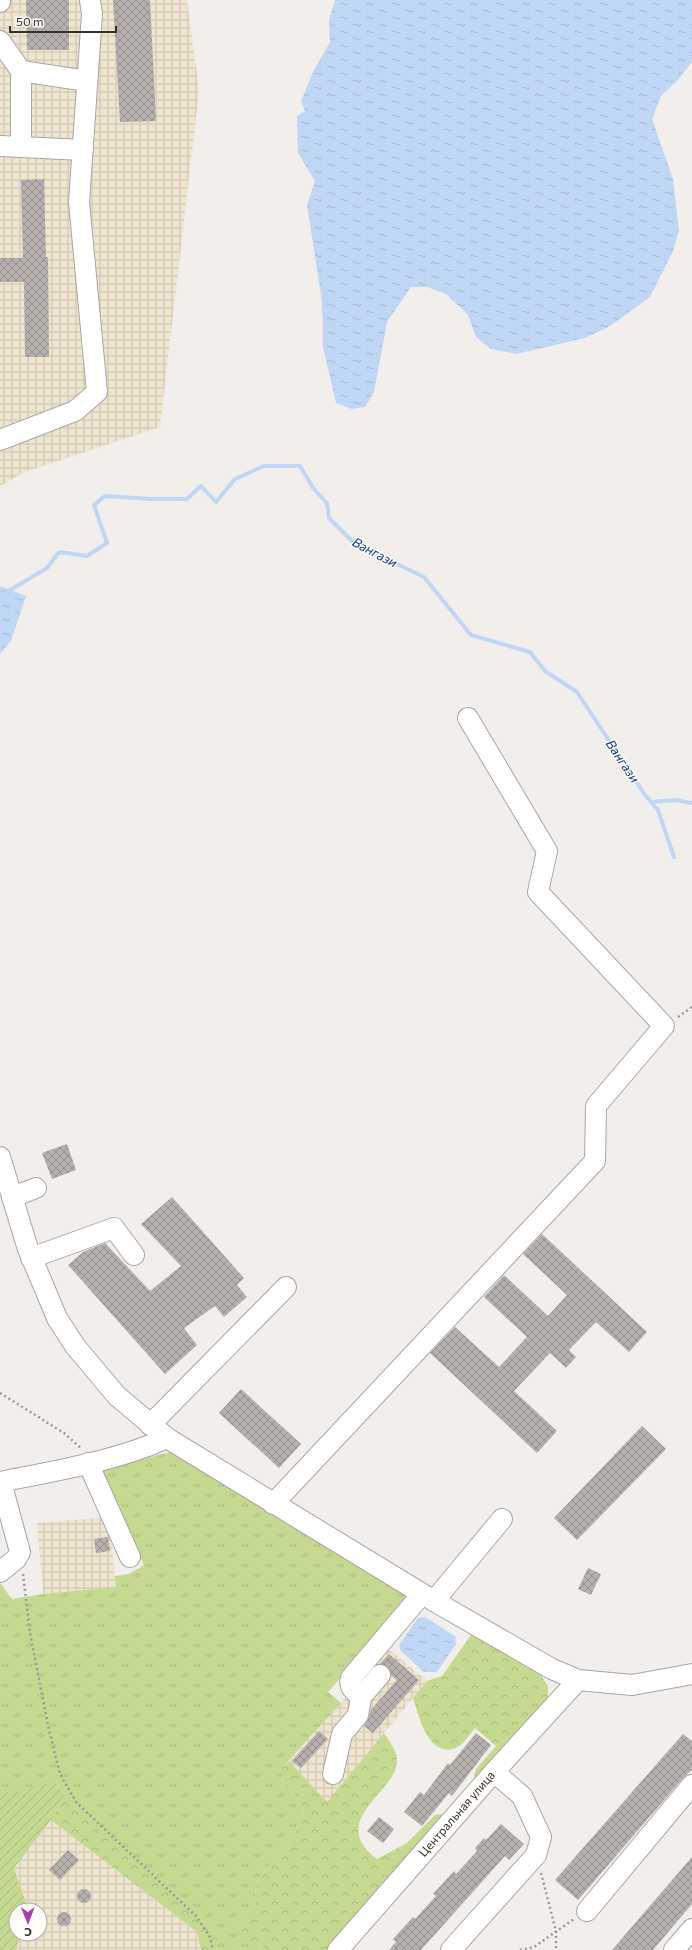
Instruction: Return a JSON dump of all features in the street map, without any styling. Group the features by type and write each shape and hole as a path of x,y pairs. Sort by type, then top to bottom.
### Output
{"street":[{"path":"0,440 75,411 97,392 79,202 92,14 90,0"},
{"path":"0,41 21,71 21,147"},
{"path":"21,71 87,81"},
{"path":"0,146 83,150"},
{"path":"273,1504 595,1161 596,1106 664,1026 538,892 547,851 468,718"},
{"path":"0,1157 31,1258 57,1318 75,1346 117,1396 167,1438 273,1504 428,1597 520,1651 578,1680 632,1685 692,1674"},
{"path":"12,1197 36,1188"},
{"path":"31,1258 114,1228 134,1255"},
{"path":"150,1425 286,1287"},
{"path":"0,1572 16,1559 20,1552 0,1482 88,1463 151,1445 167,1438"},
{"path":"88,1463 130,1557"},
{"path":"361,1697 351,1687 349,1683 351,1678 502,1519"},
{"path":"333,1774 342,1734 358,1715 361,1697 380,1675"},
{"name":"Центральная улица","path":"338,1950 494,1772 578,1680"},
{"path":"451,1950 536,1855 540,1837 522,1796 494,1772"},
{"path":"587,1910 692,1785"},
{"path":"674,1950 692,1929"}],"path":[{"path":"0,1393 64,1433 81,1447 88,1463"},
{"path":"20,1552 30,1633 60,1774 76,1802 196,1916 210,1937 213,1950"},
{"path":"536,1855 556,1931 556,1950"},
{"path":"520,1950 534,1946 587,1910"}],"shaded area":[{"path":"0,0 187,0 199,91 160,427 25,472 0,486"},
{"path":"109,1517 116,1588 43,1594 37,1523"},
{"path":"389,1649 427,1681 327,1802 289,1761"},
{"path":"51,1820 197,1932 201,1950 16,1950 18,1942 48,1942 48,1902 25,1902 14,1868"}],"green space":[{"path":"175,1451 412,1596 328,1692 341,1703 281,1769 283,1782 301,1802 304,1811 295,1834 260,1877 256,1887 255,1907 244,1916 256,1943 265,1950 217,1950 218,1936 66,1793 53,1784 12,1793 0,1789 0,1583 12,1599 43,1594 116,1587 115,1576 129,1574 144,1565 99,1473 103,1468"},
{"path":"471,1635 540,1674 548,1686 548,1696 542,1707 478,1778 474,1776 476,1769 496,1746 475,1728 458,1747 446,1749 438,1747 426,1734 413,1698 427,1681 442,1676"},
{"path":"384,1733 394,1750 397,1760 394,1772 361,1819 358,1832 363,1845 377,1859 407,1843 435,1815 442,1814 444,1818 327,1950 265,1950 256,1943 243,1942 239,1930 244,1916 255,1907 256,1887 260,1877 295,1834 304,1811 301,1802 283,1782 281,1769 289,1761 327,1802"},
{"path":"41,1784 53,1784 66,1793 51,1820 14,1868 26,1902 8,1902 8,1942 18,1942 16,1950 0,1950 0,1789 12,1793"},
{"path":"66,1793 218,1936 217,1950 201,1950 197,1932 51,1820"}],"water":[{"path":"335,0 692,0 692,62 677,81 661,96 652,119 673,179 679,231 673,251 650,297 610,326 585,338 516,354 491,349 476,337 468,315 446,294 427,287 411,287 387,322 374,392 365,407 352,409 336,403 323,347 322,301 307,205 315,181 298,153 297,116 305,111 301,101 313,72 330,42 329,20"},
{"path":"0,586 26,596 11,641 0,654"},
{"path":"425,1617 455,1636 456,1644 437,1672 424,1672 401,1651 399,1645 418,1618"}],"building":[{"path":"26,0 69,0 69,50 27,50"},
{"path":"113,0 150,0 156,121 120,122"},
{"path":"44,179 46,257 48,257 49,357 25,357 24,282 0,282 0,258 23,258 21,180"},
{"path":"67,1144 76,1170 52,1179 42,1153"},
{"path":"172,1197 244,1278 237,1285 247,1297 224,1317 215,1306 184,1328 197,1345 165,1374 68,1265 83,1252 105,1243 150,1291 181,1266 141,1224"},
{"path":"542,1234 647,1332 629,1352 596,1322 569,1350 576,1357 566,1368 550,1353 514,1391 557,1431 537,1453 430,1353 455,1327 499,1367 527,1337 484,1297 504,1275 548,1316 567,1295 523,1254"},
{"path":"241,1389 301,1444 279,1468 219,1413"},
{"path":"642,1426 666,1449 577,1540 554,1518"},
{"path":"108,1537 110,1551 96,1553 94,1539"},
{"path":"588,1568 601,1574 591,1595 578,1589"},
{"path":"389,1654 419,1680 373,1733 364,1726 369,1717 370,1711 397,1680 391,1675 388,1667 380,1664"},
{"path":"319,1731 328,1739 301,1768 292,1761"},
{"path":"476,1733 491,1745 452,1796 449,1793 422,1826 404,1812 420,1792 424,1795 448,1763 450,1765"},
{"path":"683,1734 692,1741 692,1770 683,1778 578,1900 555,1880"},
{"path":"379,1817 394,1829 383,1843 367,1831"},
{"path":"501,1824 524,1844 509,1860 505,1856 421,1950 389,1950 396,1942 393,1939 413,1917 415,1919 436,1896 433,1894 454,1871 456,1874 477,1851 475,1848 484,1838 486,1840"},
{"path":"68,1850 79,1860 60,1880 49,1870"},
{"path":"692,1857 692,1904 653,1950 612,1950"},
{"path":"84,1889 89,1891 91,1896 89,1901 84,1903 79,1901 77,1896 79,1891"},
{"path":"64,1912 69,1914 71,1919 69,1924 64,1926 59,1924 57,1919 59,1914"}],"waterway":[{"name":"Вангази","path":"0,596 47,568 59,552 87,556 107,543 94,505 105,496 151,499 187,499 201,486 216,502 235,479 264,466 300,466 313,488 327,503 329,518 355,544 424,577 471,635 530,652 545,671 577,692 645,795 658,810 674,857"},
{"name":"Вангази","path":"651,802 676,800 691,803"}]}
